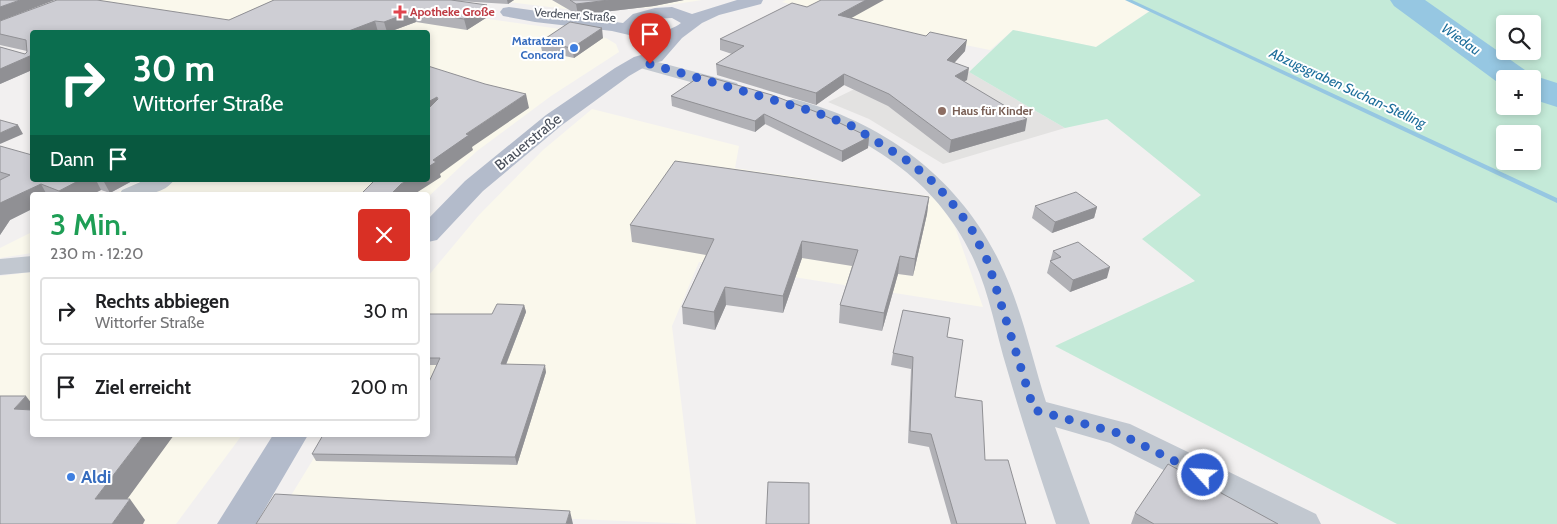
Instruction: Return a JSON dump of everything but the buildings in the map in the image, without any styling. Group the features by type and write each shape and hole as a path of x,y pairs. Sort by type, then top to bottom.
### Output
{"main road":[{"path":"638,27 667,13 688,11 730,0"},
{"name":"Brauerstraße","path":"430,232 474,186 538,132 639,62 658,55 674,35 684,31 690,24 709,14 755,0"},
{"name":"Verdener Straße","path":"490,9 548,20 638,27"},
{"path":"667,13 684,17 690,24"},
{"path":"638,27 656,37 674,35"},
{"path":"638,27 645,42 636,56 639,62"},
{"path":"236,524 290,437"}],"street":[{"path":"639,62 815,112 852,126 905,159 948,198 970,226 988,262 1034,410 1073,524"},
{"path":"137,192 159,182"},
{"path":"1034,410 1118,433 1304,524"}],"shaded area":[{"path":"92,0 350,0 575,31 606,38 616,44 619,52 551,96 477,151 430,195 430,192 117,192 139,182 430,182 430,30 30,30 30,36 23,49 0,45 0,37"},
{"path":"491,0 702,0 650,8 574,10"},
{"path":"786,0 1128,0 1151,10 1096,47 1013,30 990,50 866,25 782,2"},
{"name":"Haus für Kinder","path":"916,59 969,72 1065,128 943,164 869,119 828,102"},
{"path":"592,109 739,146 735,168 935,197 955,227 983,307 699,262 672,326 696,524 284,507 327,437 430,437 430,274 479,215 543,150"},
{"path":"30,233 30,253 0,258 0,248"},
{"path":"30,272 30,437 241,437 176,524 0,524 0,276"}],"green space":[{"path":"1128,0 1557,0 1557,524 1397,524 1055,346 1195,281 1142,239 1201,195 1107,119 1065,128 969,72 1013,30 1096,47 1150,11"}],"waterway":[{"name":"Abzugsgraben Suchan-Stelling","path":"1128,0 1557,201"},
{"name":"Wiedau","path":"1405,0 1504,70"},
{"name":"Wiedau","path":"1541,90 1557,96"}],"place":[{"name":"Apotheke Große","path":"400,12"},
{"name":"Matratzen Concord","path":"574,48"},
{"name":"Haus für Kinder","path":"942,111"},
{"name":"Aldi","path":"71,477"}],"route":[{"path":"650,64 815,112 852,126 905,159 929,178 970,226 988,262 1034,410 1118,433 1203,475"}]}
